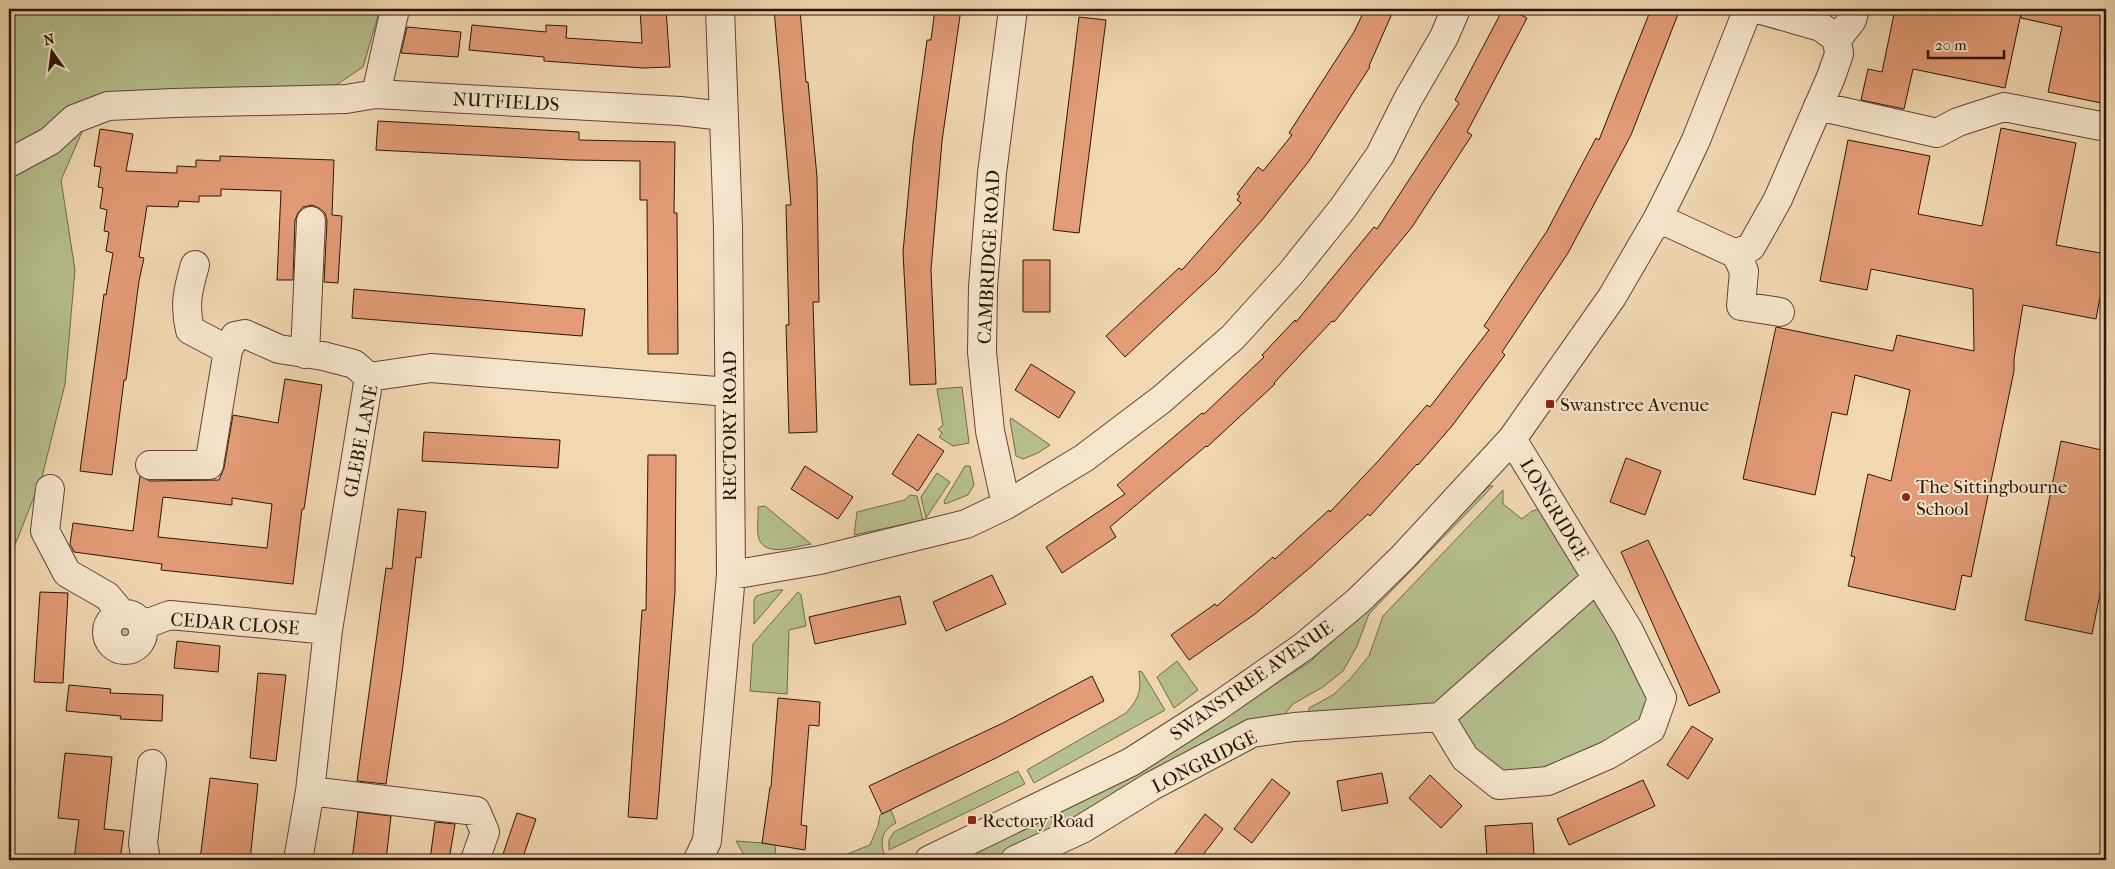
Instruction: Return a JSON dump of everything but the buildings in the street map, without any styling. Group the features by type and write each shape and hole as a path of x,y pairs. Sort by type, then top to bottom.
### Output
{"street":[{"path":"376,94 394,9"},
{"name":"RECTORY ROAD","path":"708,854 731,575 728,227 720,9"},
{"name":"CAMBRIDGE ROAD","path":"1006,505 990,431 982,352 983,287 992,173 1013,9"},
{"path":"731,575 820,560 966,524 1006,505 1084,458 1162,399 1234,337 1303,259 1343,208 1380,155 1408,99 1444,37 1456,9"},
{"name":"SWANSTREE AVENUE","path":"929,860 1131,762 1217,707 1303,647 1358,602 1403,557 1512,439 1612,298 1658,218 1696,140 1748,9"},
{"path":"1758,9 1820,27 1837,39"},
{"path":"1736,254 1751,247 1778,199 1839,54 1837,39 1852,20 1855,9"},
{"name":"NUTFIELDS","path":"9,163 50,141 74,119 108,106 346,99 376,94 680,111 723,116"},
{"path":"1818,106 1937,133 1958,122 2004,107 2106,127"},
{"path":"1658,218 1736,254 1744,272 1741,306 1780,312"},
{"path":"306,354 311,221"},
{"path":"195,265 187,292 186,313 190,330 228,350"},
{"path":"150,465 209,465 228,350 235,336 245,334 279,349 354,364 369,377"},
{"name":"GLEBE LANE","path":"298,860 310,791 328,630 369,377 431,368 729,392"},
{"name":"LONGRIDGE","path":"1440,717 1465,758 1499,785 1548,781 1608,755 1651,729 1662,698 1628,629 1512,439"},
{"name":"CEDAR CLOSE","path":"50,490 45,531 67,573 107,596 132,619 170,615 328,630"},
{"name":"LONGRIDGE","path":"1015,860 1082,830 1152,786 1252,733 1304,726 1440,717 1597,578"},
{"path":"146,860 143,843 152,764"},
{"path":"310,791 476,811 485,832 475,860"}],"green space":[{"path":"9,9 380,9 363,67 330,89 96,100 61,180 75,270 65,384 42,477 9,560"},
{"path":"962,387 969,443 953,446 939,437 942,433 938,429 943,425 937,389"},
{"path":"1011,418 1050,445 1038,453 1023,459 1016,456"},
{"path":"965,466 970,466 974,485 968,495 945,504 944,501"},
{"path":"937,473 950,482 926,518 921,497"},
{"path":"1489,486 1493,486 1369,614 1357,646 1343,671 1323,687 1293,704 1279,721 1074,819 994,860 962,860 1137,773 1311,661"},
{"path":"1503,490 1503,504 1522,519 1532,511 1540,509 1662,698 1651,729 1499,785 1441,708 1309,715 1309,708 1333,695 1350,679 1369,656 1383,616"},
{"path":"910,495 917,496 923,520 854,535 857,512 905,500"},
{"path":"765,506 811,544 782,549 768,548 763,545 758,535 758,507"},
{"path":"783,590 754,624 754,601 756,596"},
{"path":"798,592 801,595 806,626 789,630 787,694 750,691 753,644"},
{"path":"122,614 144,637 137,647 124,651 112,645 107,632 111,620"},
{"path":"1177,661 1198,690 1174,708 1157,677"},
{"path":"1139,671 1142,672 1165,710 1034,783 1027,770 1126,713 1138,694 1140,684"},
{"path":"1018,771 1025,784 889,850 889,840 894,832"},
{"path":"891,810 896,823 883,836 884,854 868,860 832,860 870,845 878,826 880,815"},
{"path":"736,841 776,844 775,854 777,860 747,860"}],"place":[{"name":"Swanstree Avenue","path":"1550,404"},
{"name":"The Sittingbourne School","path":"1906,497"},
{"name":"Rectory Road","path":"972,820"}]}
